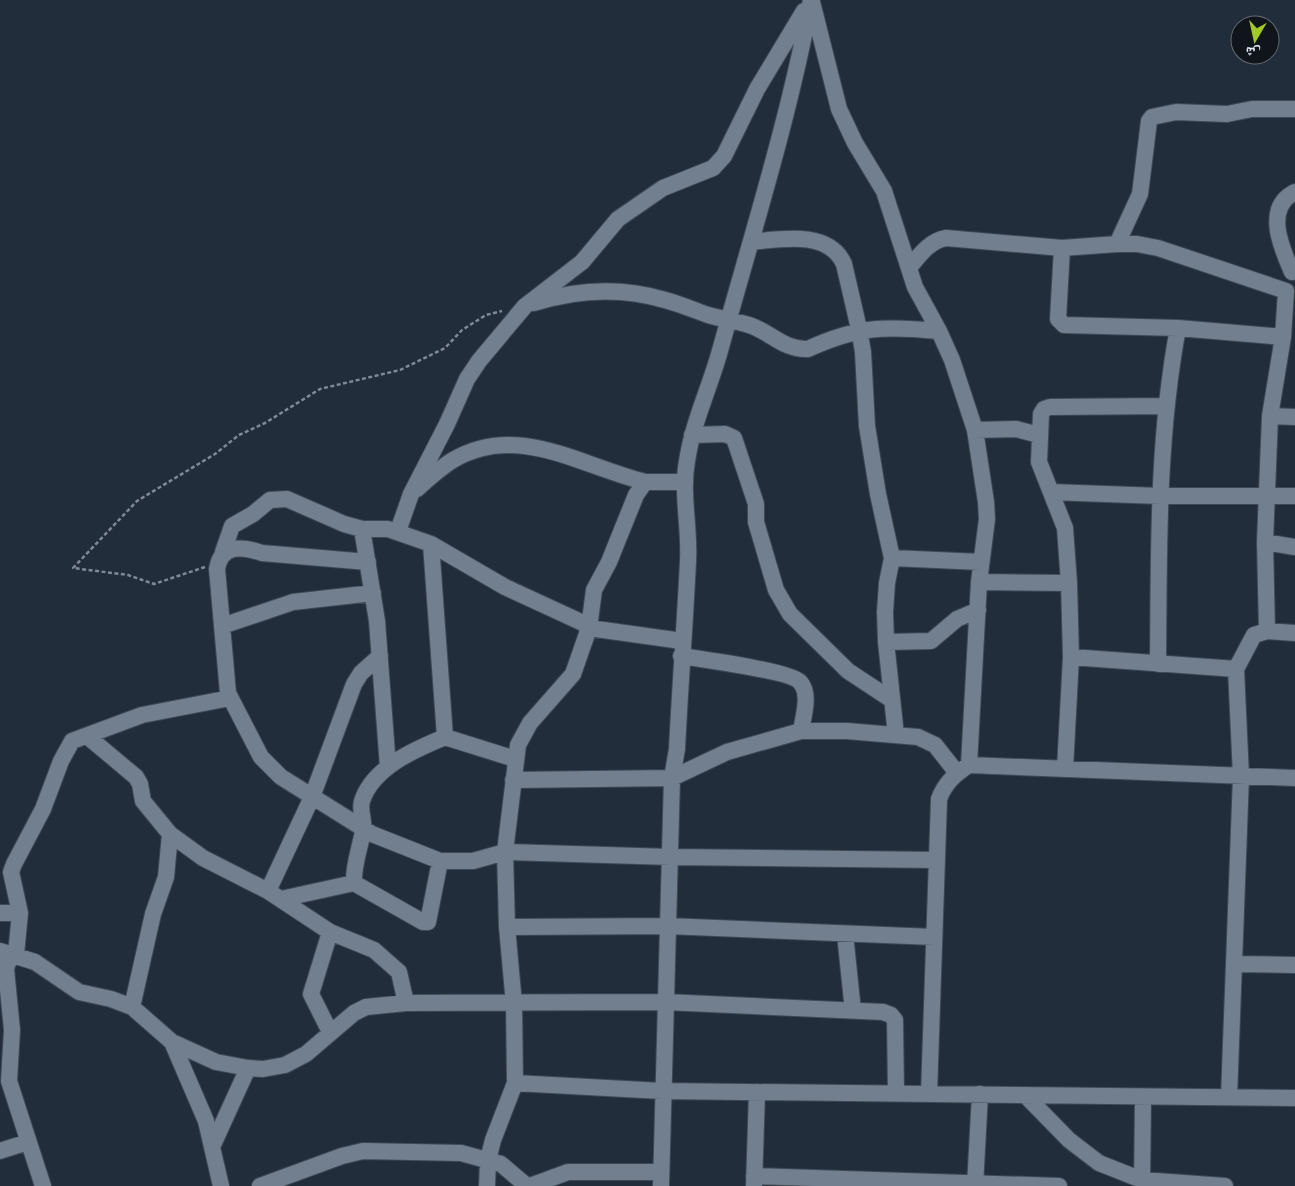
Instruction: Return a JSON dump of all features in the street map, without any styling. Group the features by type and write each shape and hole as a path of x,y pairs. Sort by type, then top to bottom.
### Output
{"street":[{"path":"260,1186 342,1156 363,1151 461,1154 501,1164 529,1186 568,1172 661,1179 672,778 677,749 688,561 685,482 692,435 767,193 794,85 811,2"},
{"path":"811,2 839,109 855,143 884,191 915,286 952,360 975,430 986,502 986,536 979,582 963,769 943,787 939,799 929,1094"},
{"path":"398,531 411,494 447,424 467,379 479,361 525,306 582,262 618,219 663,188 713,168 724,156 757,89 800,15 811,2"},
{"path":"1118,244 1140,194 1149,121 1152,117 1176,112 1227,114 1252,109 1295,108"},
{"path":"1266,631 1265,542 1270,416 1283,337 1286,291 1294,272 1278,235 1277,221 1280,208 1295,192"},
{"path":"751,242 791,238 808,240 832,249 840,255 863,352 867,426 878,494 892,558 887,583 886,642 896,735"},
{"path":"909,268 925,249 938,240 946,238 1062,248 1118,244 1158,248 1286,291"},
{"path":"1062,248 1058,319 1064,325 1178,328 1283,337"},
{"path":"525,306 576,292 615,290 642,293 749,325 762,330 783,345 801,349 808,349 859,329 890,327 939,331"},
{"path":"1158,664 1160,496 1165,406 1178,328"},
{"path":"1065,769 1071,657 1069,583 1065,528 1038,462 1041,414 1044,409 1050,407 1165,406"},
{"path":"1270,416 1295,417"},
{"path":"975,430 1016,429 1039,435"},
{"path":"692,435 725,434 734,438 756,504 756,522 776,590 790,614 848,671 892,700"},
{"path":"411,494 452,460 477,449 498,444 541,448 644,482 685,482"},
{"path":"486,1186 488,1160 515,1082 514,1004 507,927 506,852 518,745 526,729 569,680 589,628 597,583 609,562 636,495 644,482"},
{"path":"1051,492 1160,496 1267,494 1295,496"},
{"path":"801,731 806,699 800,682 795,679 682,648 589,628 505,587 431,544 398,531 381,528 362,529 329,518 287,499 270,500 253,514 232,526 221,557 222,626 230,698 261,757 281,777 364,827 372,834 440,861 473,861 506,852 671,857 937,860"},
{"path":"362,529 373,593 380,656 388,767"},
{"path":"1265,542 1295,547"},
{"path":"431,544 445,737"},
{"path":"221,557 231,548 268,554 368,562"},
{"path":"892,558 981,562"},
{"path":"979,582 1069,583"},
{"path":"222,626 292,602 373,593"},
{"path":"886,642 931,641 957,619 978,610"},
{"path":"1229,1097 1241,776 1236,669 1254,635 1266,631 1295,633"},
{"path":"274,895 354,684 361,673 380,656"},
{"path":"1071,657 1236,669"},
{"path":"43,1186 4,1081 12,1030 6,969 8,962 16,954 20,913 12,872 14,864 43,809 69,744 142,715 230,698"},
{"path":"513,780 672,778 727,752 801,731 847,731 918,737 936,745 963,769 1065,769 1295,778"},
{"path":"86,736 136,777 140,784 143,802 170,834 203,858 274,895 330,932 374,950 399,972 406,1003"},
{"path":"354,884 364,827 361,811 362,800 367,790 388,767 406,754 445,737 516,760"},
{"path":"132,1006 152,914 166,878 170,834"},
{"path":"274,895 354,884 424,922 428,922 440,861"},
{"path":"0,913 20,913"},
{"path":"507,927 668,926 934,937"},
{"path":"330,932 311,994 330,1032"},
{"path":"845,934 853,1010"},
{"path":"0,951 16,954 35,962 71,988 132,1006 172,1042 216,1062 248,1068 263,1069 285,1065 306,1054 330,1032 366,1007 406,1003 665,1002 883,1012 891,1015 895,1020 896,1093"},
{"path":"1234,964 1295,965"},
{"path":"172,1042 206,1121 221,1186"},
{"path":"212,1147 248,1068"},
{"path":"515,1082 662,1091 980,1094 1143,1098 1295,1098"},
{"path":"757,1092 754,1181 1059,1186"},
{"path":"975,1184 980,1094"},
{"path":"1024,1095 1082,1151 1099,1163 1142,1183 1225,1186"},
{"path":"1142,1183 1143,1098"},
{"path":"0,1151 28,1142"}],"path":[{"path":"221,557 154,584 128,574 73,568 137,501 215,454 239,435 265,423 320,389 400,370 445,348 462,330 486,315 525,306"}]}
